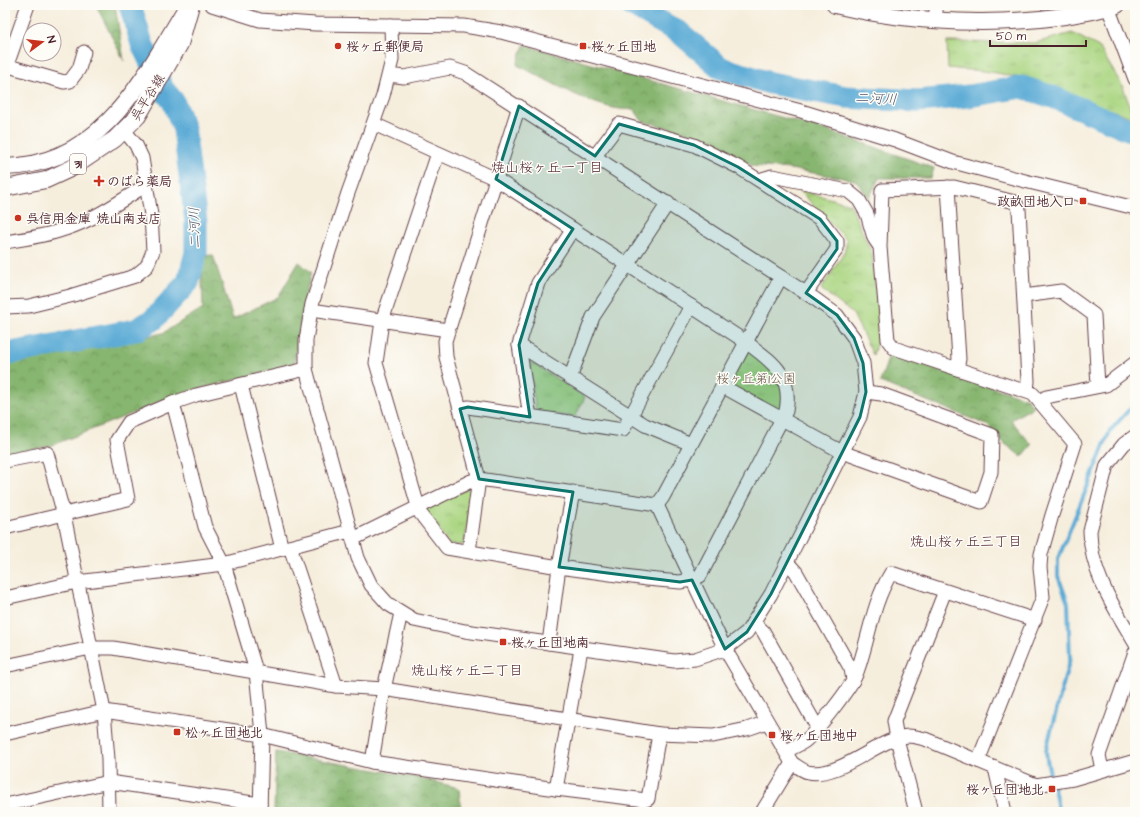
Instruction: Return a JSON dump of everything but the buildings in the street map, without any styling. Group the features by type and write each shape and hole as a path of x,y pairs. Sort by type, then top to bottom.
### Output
{"main road":[{"name":"呉平谷線","path":"5,167 34,164 55,159 67,153 100,129 116,115 130,98 187,5"},
{"name":"呉平谷線","path":"5,188 46,180 66,171 115,139 138,116 180,44 191,5"},
{"path":"835,5 864,12 936,13 990,21 1055,17 1082,8 1112,6"}],"street":[{"path":"28,5 6,65 64,82 70,81 79,69 84,52"},
{"path":"212,5 260,20 315,24 464,26 500,32 801,111 895,140 953,162 1135,208"},
{"path":"1112,6 1135,79"},
{"path":"388,75 404,77 450,68 465,73 519,106 806,293 837,315 854,338 863,363 866,392 860,417 771,594 747,632 725,649 695,659 674,661 581,649 458,630 414,620 388,604 371,585 358,558 351,535 306,369 306,340 311,310 348,192 374,124 388,75 392,60 391,25"},
{"path":"469,551 479,479 446,357 445,341 519,106"},
{"path":"374,124 496,179 746,342 776,365 783,375 787,387 788,400 782,419 700,576 692,580 680,582 559,567 447,548 420,513 376,363 382,321 438,153"},
{"path":"594,156 619,124 694,145 738,167 820,219 837,241 837,249 806,293"},
{"path":"5,307 29,306 70,296 135,276 147,266 153,251 146,185 141,157 136,145 124,130"},
{"path":"759,180 772,176 848,191 859,200 867,214 874,238 880,247"},
{"path":"5,242 36,237 66,229 114,206 146,185"},
{"path":"948,187 959,359 957,369"},
{"path":"978,761 1043,597 1040,568 1041,554 1075,444 1033,394 894,348 888,340 880,247 882,190 954,187 1015,202 1019,209 1028,381 1027,392"},
{"path":"570,378 593,317 668,203"},
{"path":"530,417 519,345 538,284 572,229"},
{"path":"657,505 663,497 781,277"},
{"path":"1024,296 1061,291 1094,315 1098,386"},
{"path":"460,409 468,407 623,430 632,417 691,306"},
{"path":"311,310 448,330"},
{"path":"519,345 645,425 691,444"},
{"path":"1041,403 1046,398 1114,381 1135,362"},
{"path":"5,528 128,499 117,440 129,422 173,403 241,384 306,369"},
{"path":"241,384 286,548 336,686"},
{"path":"722,386 842,452 981,502 991,472 992,435 882,394 866,392"},
{"path":"5,805 109,782 260,808 262,735 256,671 224,564 205,527 173,403"},
{"path":"1135,436 1124,444 1107,465 1090,536 1097,570 1113,606 1135,643"},
{"path":"5,461 47,453 64,515 104,711 109,782 109,812"},
{"path":"5,598 77,582 224,564 286,548 351,535 418,507 479,479 657,505"},
{"path":"549,643 559,567 573,492"},
{"path":"657,505 725,649 792,763 806,772 820,774 837,768 897,739 909,736 925,739 1036,785 1056,782 1135,761"},
{"path":"787,562 796,572 851,669 853,680"},
{"path":"786,751 806,740 847,691 857,674 874,610 884,585 891,573 1035,620"},
{"path":"916,812 897,739 894,721 946,591"},
{"path":"372,762 384,689 401,613"},
{"path":"753,622 763,631 817,727"},
{"path":"5,666 91,648 113,648 256,671 336,686 384,689 659,734 713,736 747,730 767,722"},
{"path":"556,789 567,719 581,649"},
{"path":"1102,770 1099,755 1135,652"},
{"path":"5,734 104,711 262,735 372,762 556,789 648,799 659,734"},
{"path":"762,812 792,763"},
{"path":"995,768 1005,812"}],"highlighted area":[{"path":"519,106 595,156 619,124 694,145 738,167 820,219 837,241 837,249 806,293 837,315 854,338 863,363 866,392 860,417 771,594 747,632 725,649 692,580 680,582 559,567 573,492 479,479 460,409 468,407 530,417 519,345 538,283 573,229 496,179"}],"green space":[{"path":"96,5 115,5 124,61"},
{"path":"1072,33 1099,47 1123,87 1134,118 1049,87 1015,77 991,72 948,68 947,42 1035,43"},
{"path":"524,45 826,130 934,168 931,178 879,178 869,198 855,180 790,169 753,166 685,132 642,121 634,109 621,109 590,101 517,65"},
{"path":"799,190 850,204 872,254 880,331 873,355 853,314 821,289 844,253 847,240"},
{"path":"213,255 233,319 278,297 299,262 311,272 301,318 294,365 187,392 50,446 5,454 5,360 34,359 163,333 203,308 201,256"},
{"name":"桜ヶ丘第1公園","path":"748,348 770,366 785,388 781,413 727,384"},
{"path":"890,353 1028,399 1033,407 1011,420 1032,445 1022,457 1004,443 987,425 880,382"},
{"path":"529,361 585,397 575,417 536,412"},
{"path":"474,486 464,545 449,545 423,509"},
{"path":"276,752 415,777 459,788 461,812 274,812"}],"waterway":[{"name":"二河川","path":"5,354 136,330 153,320 188,282 196,253 196,222 184,129 173,101 163,89 142,44 130,5"},
{"name":"二河川","path":"631,5 680,33 721,68 770,83 846,97 918,101 969,96 1022,87 1053,97 1135,132"},
{"path":"1058,812 1056,796 1048,767 1046,750 1070,658 1068,603 1058,576 1058,559 1110,431 1135,403"}],"place":[{"name":"桜ヶ丘郵便局","path":"338,46"},
{"name":"桜ヶ丘団地","path":"583,46"},
{"name":"のばら薬局","path":"99,181"},
{"name":"政畝団地入口","path":"1083,201"},
{"name":"呉信用金庫 焼山南支店","path":"18,218"},
{"name":"桜ヶ丘団地南","path":"503,642"},
{"name":"松ヶ丘団地北","path":"177,732"},
{"name":"桜ヶ丘団地中","path":"772,735"},
{"name":"桜ヶ丘団地北","path":"1052,789"}],"district":[{"name":"焼山桜ヶ丘一丁目","path":"547,167"},
{"name":"焼山桜ヶ丘三丁目","path":"966,541"},
{"name":"焼山桜ヶ丘二丁目","path":"467,670"}]}
